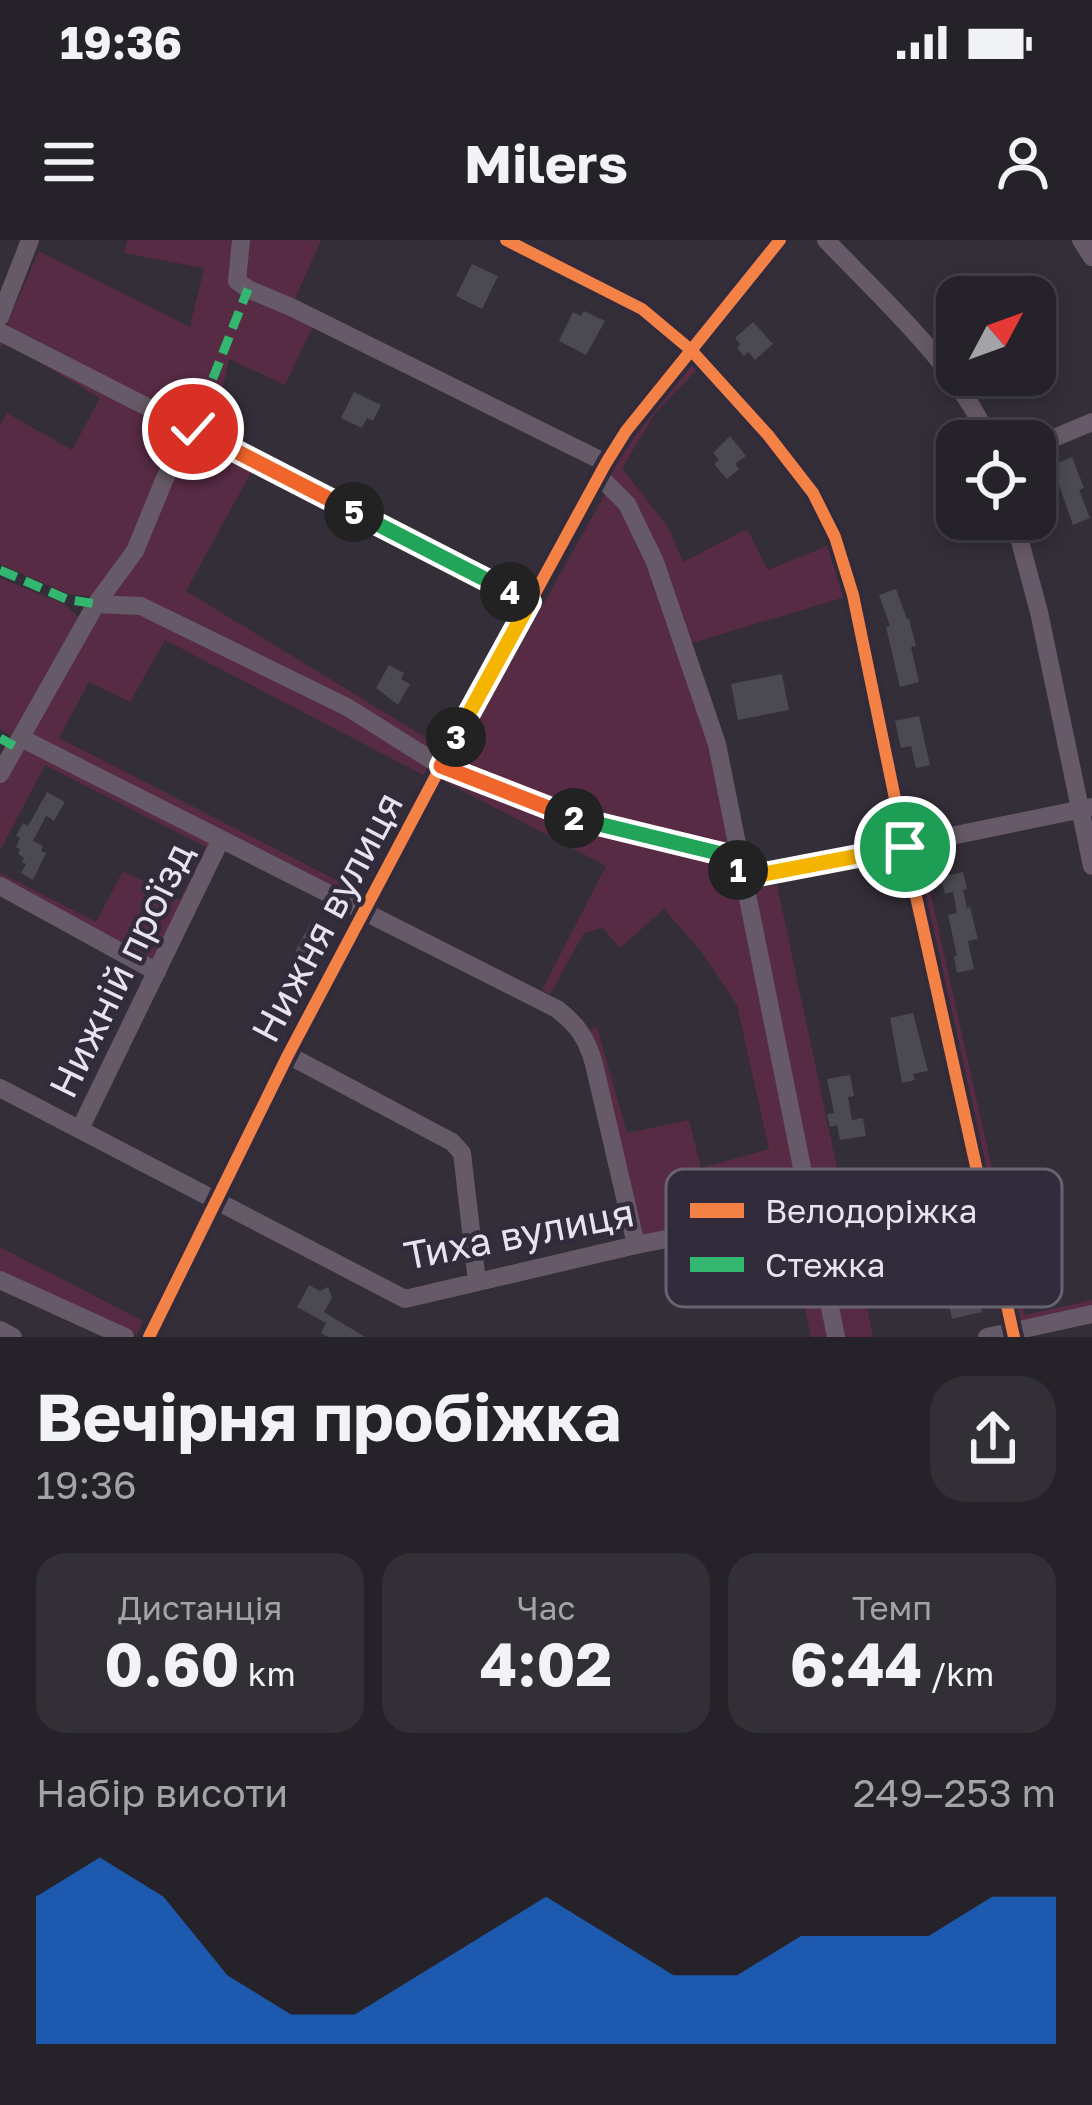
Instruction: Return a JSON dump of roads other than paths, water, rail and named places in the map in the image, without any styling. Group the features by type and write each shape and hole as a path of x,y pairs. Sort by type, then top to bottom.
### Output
{"street":[{"path":"0,317 30,240"},
{"path":"241,240 237,281 248,289 603,470 627,504 655,562 717,744 802,1169"},
{"path":"506,240 642,309 691,350 813,493 835,537 853,595 976,1169"},
{"name":"Нижня вулиця","path":"149,1337 288,1054 626,430 780,240"},
{"path":"826,240 934,354 981,420"},
{"path":"1081,240 1092,257"},
{"path":"0,332 530,602"},
{"path":"1056,437 1092,422"},
{"path":"0,774 96,604 135,551 165,478 193,429"},
{"path":"1020,540 1086,809 1092,866"},
{"path":"96,604 142,606 346,707 441,766 588,823 730,856 743,878"},
{"name":"Нижній проїзд","path":"21,738 365,910 577,1025 589,1044 636,1245"},
{"path":"743,878 1086,809"},
{"name":"Нижній проїзд","path":"80,1130 221,839"},
{"path":"0,886 157,972"},
{"path":"288,1054 452,1142 462,1153 477,1282"},
{"name":"Тиха вулиця","path":"0,1088 405,1298 666,1239"},
{"path":"0,1280 125,1337"},
{"path":"830,1307 836,1337"},
{"path":"987,1337 1092,1314"},
{"path":"0,1330 13,1337"}]}
